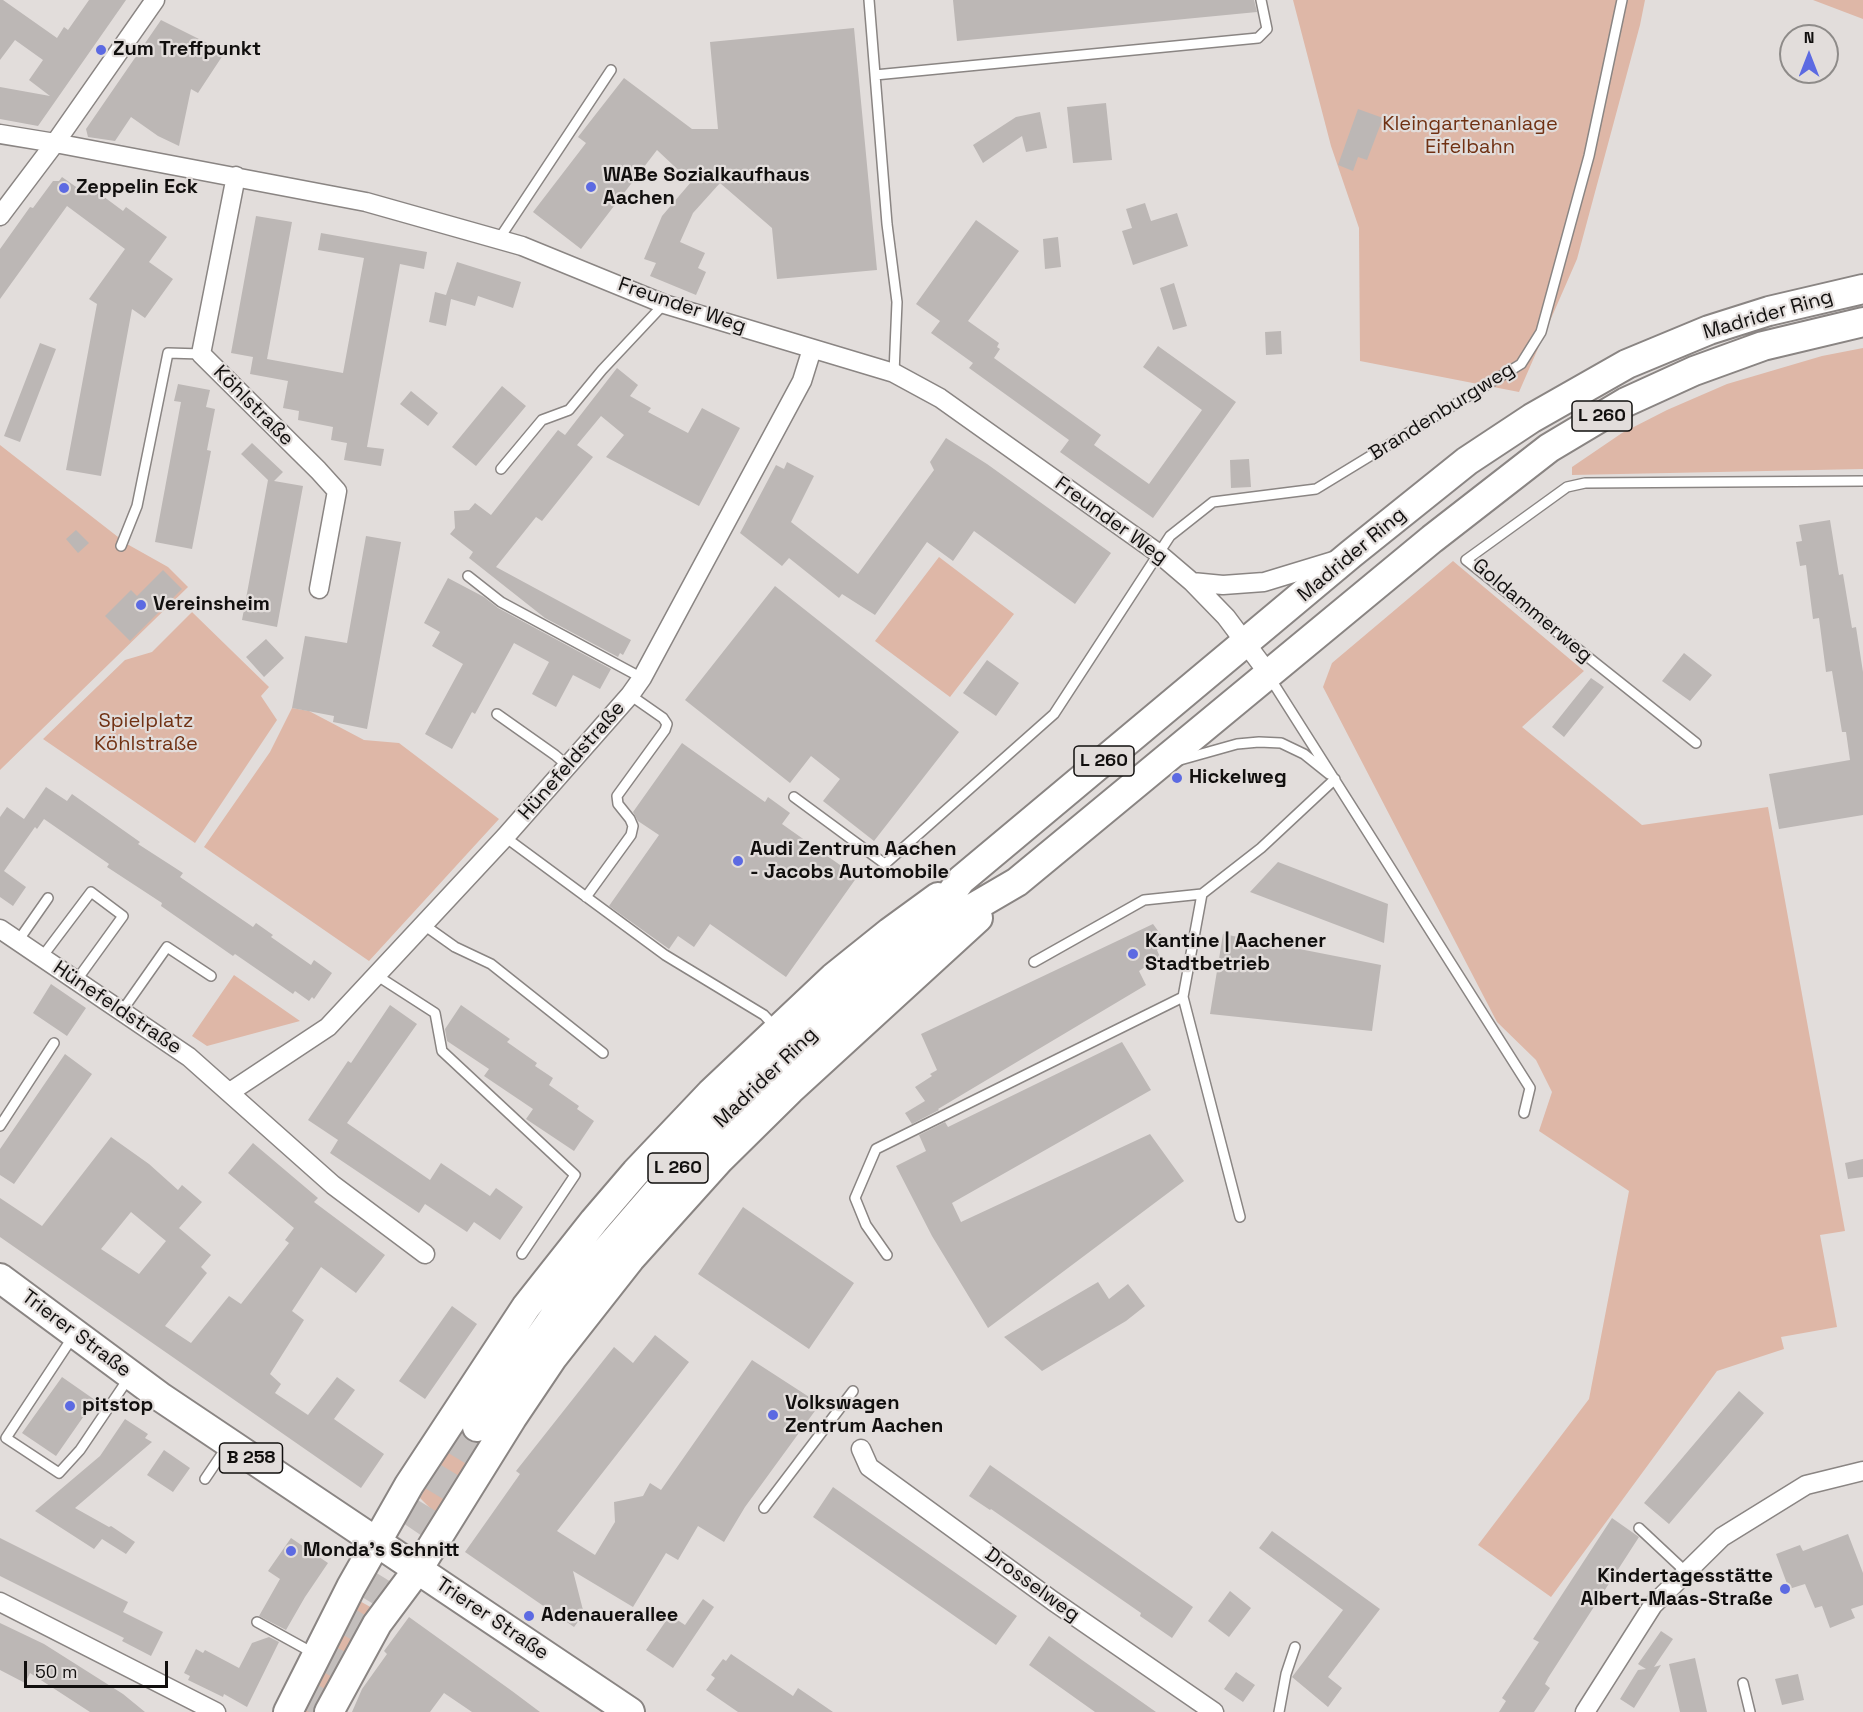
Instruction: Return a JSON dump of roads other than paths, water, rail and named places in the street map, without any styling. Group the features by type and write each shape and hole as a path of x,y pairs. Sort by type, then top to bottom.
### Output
{"main road":[{"name":"Madrider Ring","path":"916,941 961,880 1467,461 1532,418 1627,364 1709,330 1769,311 1863,290"},
{"name":"Madrider Ring","path":"477,1427 558,1311 622,1232 695,1148 794,1049 916,941 1017,882 1432,539 1549,448 1626,402 1694,371 1763,345 1863,322"},
{"path":"288,1712 376,1541 409,1485 532,1299 594,1221 636,1172 711,1094 778,1030 842,971 890,932 961,880"},
{"path":"329,1712 377,1624 418,1569 512,1418 541,1375 630,1259 720,1159 790,1090 1017,882"},
{"name":"Trierer Straße","path":"0,1278 162,1398 630,1712"}],"street":[{"path":"0,216 155,0"},
{"name":"Freunder Weg","path":"0,134 55,142 366,202 522,246 664,304 894,373 940,398 1158,553 1192,582 1226,617 1268,673"},
{"name":"Köhlstraße","path":"236,176 201,354 318,470 336,491 319,589"},
{"name":"Hünefeldstraße","path":"230,1092 328,1027 569,767 630,695 642,678 802,381 812,349"},
{"path":"1192,582 1242,585 1264,582 1352,554"},
{"name":"Hünefeldstraße","path":"0,929 189,1057 333,1185 425,1254"},
{"name":"Drosselweg","path":"861,1449 869,1467 1053,1601 1214,1712"},
{"path":"1585,1712 1653,1605 1722,1537 1806,1485 1863,1471"},
{"path":"0,1602 216,1712"}],"lane":[{"path":"869,0 886,224 897,302 894,373"},
{"path":"875,75 1258,38 1267,29 1261,0"},
{"name":"Brandenburgweg","path":"1158,553 1170,536 1213,502 1316,489 1521,364 1541,332 1589,156 1622,0"},
{"path":"499,239 611,70"},
{"path":"501,469 542,420 569,411 602,370 664,304"},
{"path":"121,546 137,506 168,353 201,354"},
{"name":"Goldammerweg","path":"1696,743 1466,560 1567,487 1585,483 1863,481"},
{"path":"794,797 885,864 1054,714 1158,553"},
{"path":"468,576 501,602 642,678"},
{"path":"1268,673 1530,1088 1524,1113"},
{"path":"586,897 631,835 633,826 618,804 617,796 665,730 667,723 630,695"},
{"path":"497,714 569,767"},
{"path":"1153,768 1237,744 1259,741 1281,743 1304,754 1335,779"},
{"path":"1034,962 1144,900 1202,894 1261,848 1335,779"},
{"path":"505,837 665,955 764,1015 778,1030"},
{"path":"42,957 91,892 123,916 76,981"},
{"path":"1202,894 1183,997 1240,1217"},
{"path":"18,941 48,898"},
{"path":"424,925 466,953 491,964 603,1053"},
{"path":"122,1011 167,947 211,976"},
{"path":"376,975 435,1013 442,1051 575,1175 522,1254"},
{"path":"887,1255 866,1225 855,1198 876,1149 1183,997"},
{"path":"0,1126 54,1043"},
{"path":"75,1333 6,1438 59,1473 80,1450 131,1375"},
{"path":"764,1508 853,1391"},
{"path":"205,1479 230,1443"},
{"path":"1639,1528 1686,1572"},
{"path":"257,1622 316,1654"},
{"path":"1278,1712 1286,1674 1295,1647"},
{"path":"1743,1683 1750,1712"}],"tunnel":[{"path":"309,1712 360,1614 477,1427"}],"place":[{"name":"Zum Treffpunkt","path":"101,50"},
{"name":"WABe Sozialkaufhaus Aachen","path":"591,187"},
{"name":"Zeppelin Eck","path":"64,188"},
{"name":"Vereinsheim","path":"141,605"},
{"name":"Hickelweg","path":"1177,778"},
{"name":"Audi Zentrum Aachen - Jacobs Automobile","path":"738,861"},
{"name":"Kantine | Aachener Stadtbetrieb","path":"1133,954"},
{"name":"pitstop","path":"70,1406"},
{"name":"Volkswagen Zentrum Aachen","path":"773,1415"},
{"name":"Monda's Schnitt","path":"291,1551"},
{"name":"Kindertagesstätte Albert-Maas-Straße","path":"1785,1589"},
{"name":"Adenauerallee","path":"529,1616"}],"park label":[{"name":"Kleingartenanlage Eifelbahn","path":"1470,136"},
{"name":"Spielplatz Köhlstraße","path":"146,734"}]}
